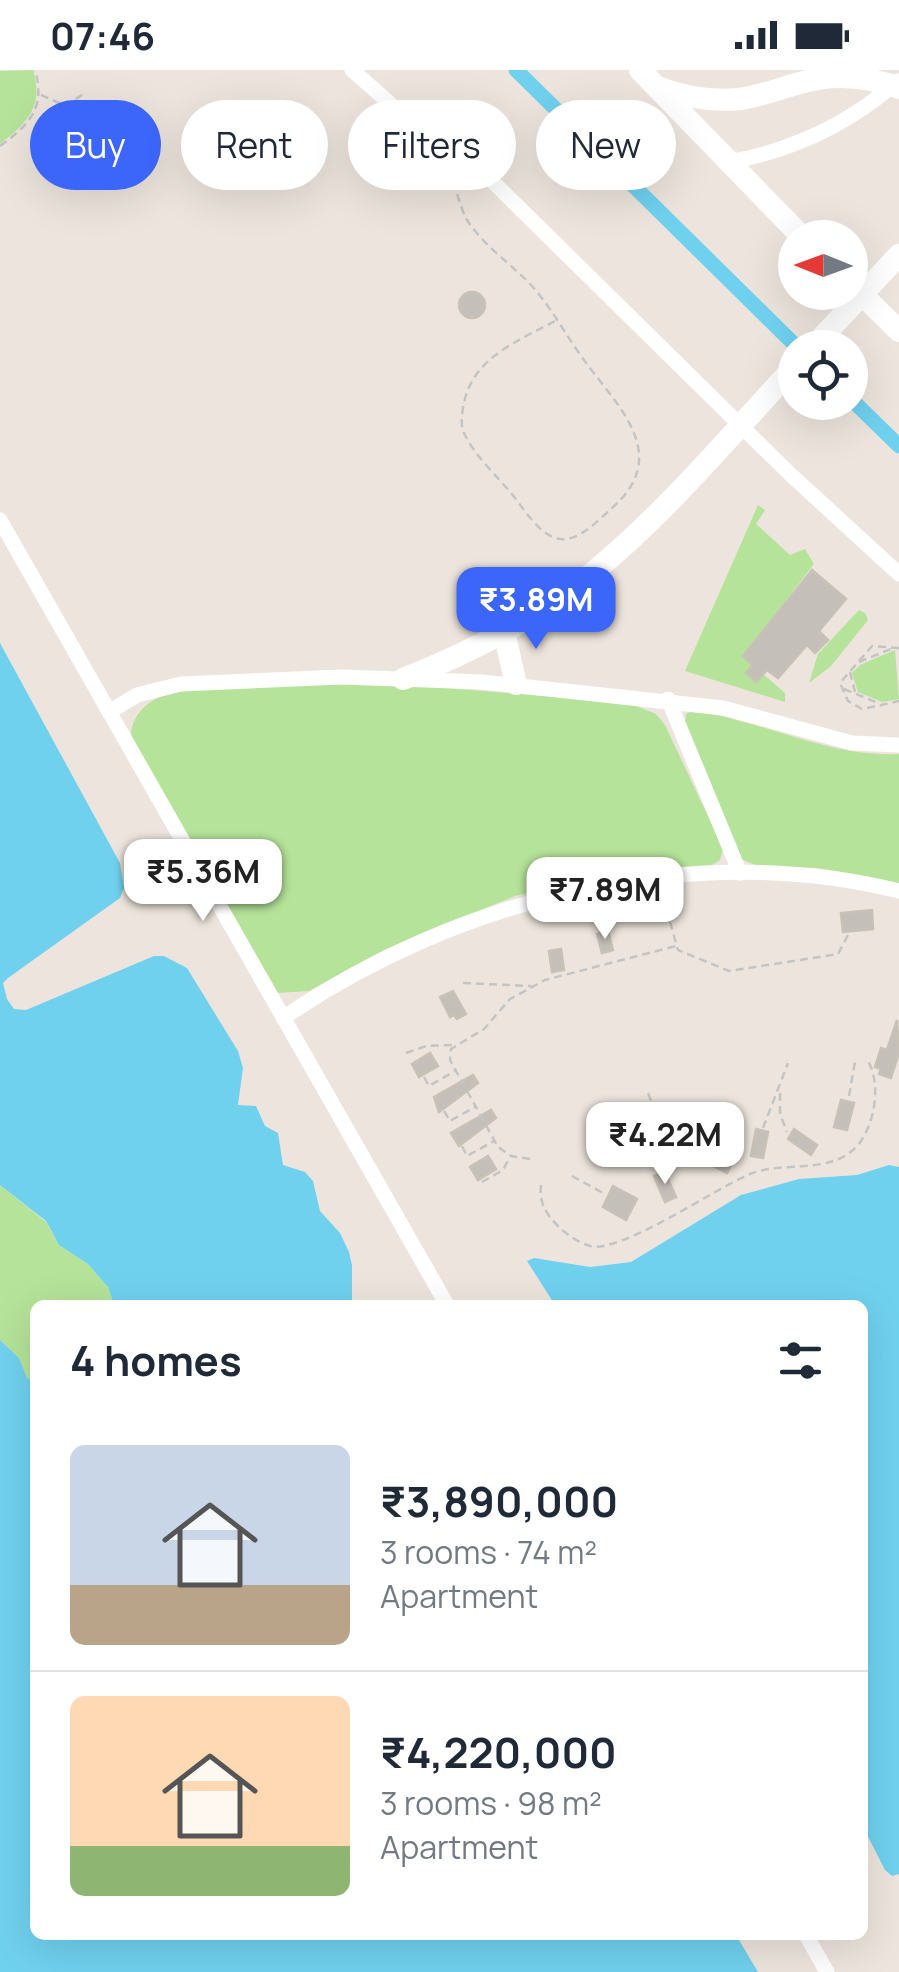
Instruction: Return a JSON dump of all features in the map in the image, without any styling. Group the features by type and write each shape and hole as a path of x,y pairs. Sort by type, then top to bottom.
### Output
{"main road":[{"path":"648,79 706,99 756,96 836,77 869,79 899,88"},
{"path":"648,79 786,220"},
{"path":"829,330 899,255"},
{"path":"868,300 899,330"},
{"path":"403,679 528,619 588,577 646,526 778,384"},
{"path":"504,632 516,684"}],"street":[{"path":"352,70 387,100"},
{"path":"728,162 774,152 818,135 863,110 899,80"},
{"path":"501,190 790,474 899,574"},
{"path":"0,520 443,1300"},
{"path":"109,712 137,695 181,684 403,679 516,684 668,699 723,708 852,743 899,745"},
{"path":"668,699 740,873"},
{"path":"282,1018 342,981 419,942 499,912 625,883 740,873 810,876 899,891"},
{"path":"809,1940 828,1972"}],"path":[{"path":"0,146 32,118 39,106 35,70"},
{"path":"40,94 66,106 86,92"},
{"path":"457,190 466,217 531,286 632,422 639,459 631,486 619,502 582,533 568,539 549,536 538,525 462,430 465,398 478,371 490,358 556,320"},
{"path":"898,647 872,646 840,683 848,702 862,709 899,701"},
{"path":"857,663 898,647"},
{"path":"850,672 856,694"},
{"path":"842,688 882,705"},
{"path":"670,922 676,946 688,955 734,971 838,954 849,934"},
{"path":"406,1052 426,1046 454,1045 484,1029 503,1005 545,980 676,946"},
{"path":"463,983 532,986"},
{"path":"454,1045 449,1056 502,1152 530,1160"},
{"path":"541,1186 541,1203 548,1216 572,1237 594,1247 628,1238 752,1174 835,1160 853,1150 870,1124 874,1070 866,1058"},
{"path":"849,1096 856,1062"},
{"path":"763,1128 788,1064"},
{"path":"424,1077 429,1086 456,1070"},
{"path":"780,1091 780,1114 787,1132"},
{"path":"648,1093 654,1110 657,1169"},
{"path":"444,1111 450,1121 476,1106"},
{"path":"654,1110 673,1134 700,1154"},
{"path":"462,1146 467,1156 495,1140"},
{"path":"482,1182 503,1170 511,1156"},
{"path":"572,1176 605,1194"}],"green space":[{"path":"33,70 36,94 35,100 30,100 30,114 0,144 0,71"},
{"path":"758,505 765,510 756,524 790,555 805,549 814,564 743,656 753,665 747,673 763,674 785,693 785,702 685,671"},
{"path":"859,610 868,620 831,666 809,683 818,654"},
{"path":"895,650 899,699 882,702 858,692 852,673 860,665"},
{"path":"323,683 435,687 629,703 656,714 665,725 723,848 720,860 712,865 591,878 515,896 384,950 309,991 277,993 131,735 132,728 146,706 179,691"},
{"path":"693,711 821,745 899,754 899,883 818,868 758,866 741,859 685,723 686,714"},
{"path":"0,1185 46,1222 59,1245 88,1264 108,1287 112,1300 30,1300 30,1379 19,1358 0,1340"}],"water":[{"path":"0,643 120,863 124,888 120,898 8,978 3,983 7,999 14,1009 26,1010 154,956 164,956 187,968 238,1051 243,1068 238,1105 256,1106 265,1126 278,1133 283,1165 305,1172 313,1181 320,1211 340,1233 352,1265 352,1300 112,1300 108,1287 88,1264 59,1245 46,1221 0,1185"},
{"path":"889,1165 899,1167 899,1874 892,1876 868,1837 868,1300 552,1300 527,1261 534,1258 590,1267 631,1262 741,1195 799,1179 857,1175"},
{"path":"0,1340 19,1358 30,1379 30,1940 739,1940 758,1972 0,1972"}],"building":[{"path":"472,292 481,296 485,305 481,314 472,318 463,314 459,305 463,296"},
{"path":"812,570 846,599 819,631 828,640 815,653 807,645 778,678 767,670 756,682 746,673 753,665 743,656"},
{"path":"872,910 873,929 843,932 841,913"},
{"path":"608,931 613,950 602,953 597,934"},
{"path":"561,949 564,970 552,972 549,951"},
{"path":"453,991 466,1014 457,1019 454,1015 450,1017 440,997"},
{"path":"897,1020 899,1053 891,1078 879,1074 881,1069 875,1067 881,1048 887,1050"},
{"path":"430,1053 438,1066 419,1077 412,1064"},
{"path":"473,1075 478,1083 439,1112 434,1097"},
{"path":"841,1100 854,1103 847,1130 834,1127"},
{"path":"491,1110 496,1118 459,1146 451,1133"},
{"path":"756,1129 768,1132 763,1158 751,1156"},
{"path":"794,1129 817,1145 811,1155 788,1139"},
{"path":"708,1150 732,1163 727,1173 702,1160"},
{"path":"488,1156 496,1169 478,1180 470,1167"},
{"path":"665,1172 676,1197 665,1202 654,1176"},
{"path":"613,1186 637,1199 626,1220 603,1207"}],"waterway":[{"path":"516,70 780,330"},
{"path":"868,416 899,446"}]}
